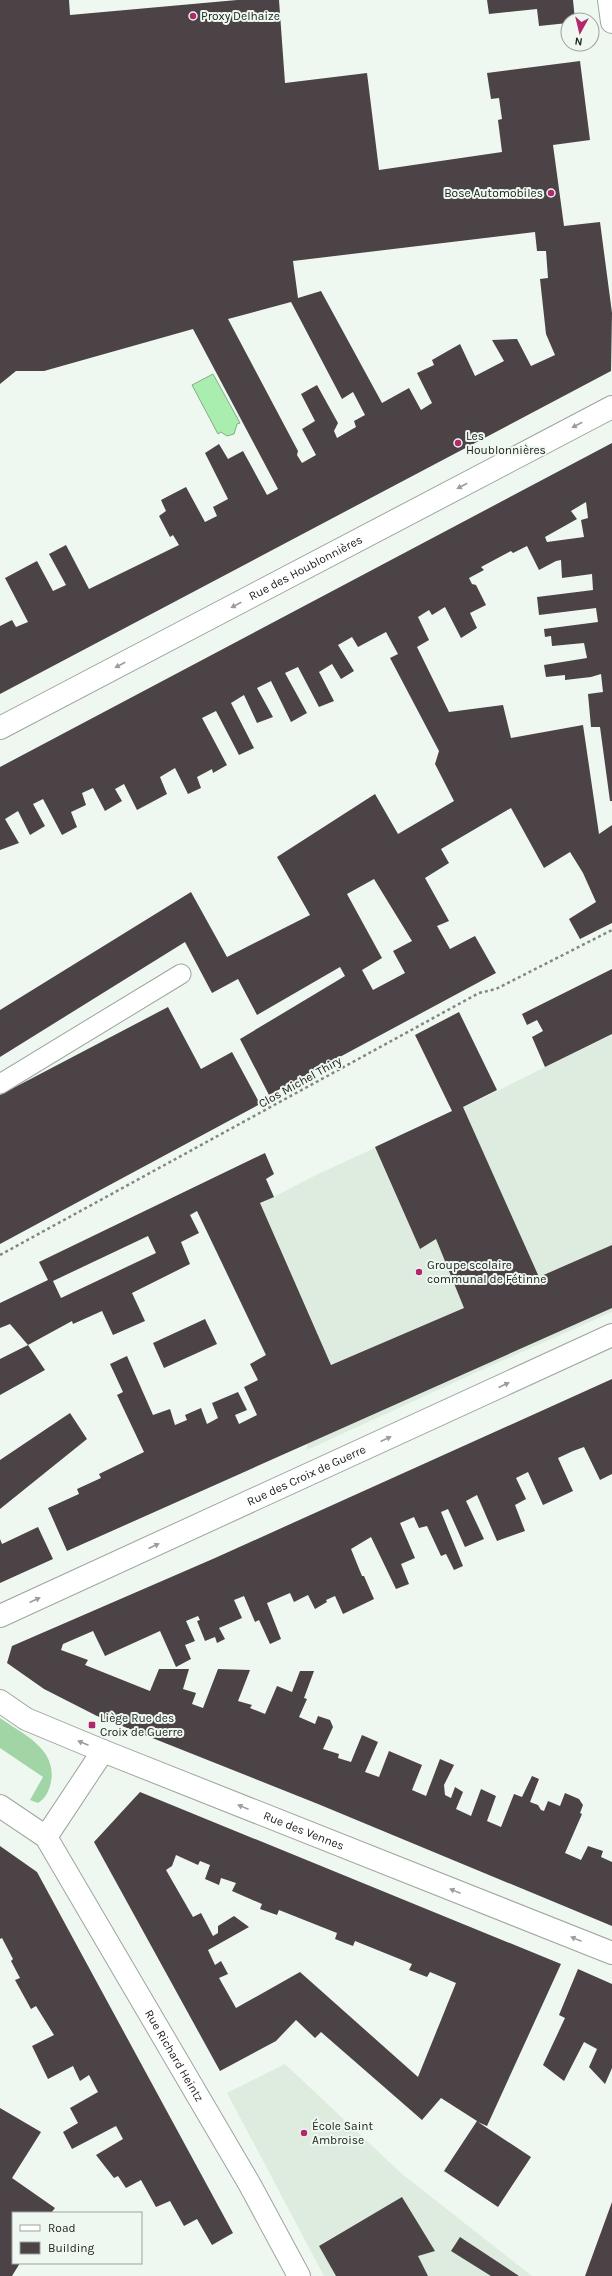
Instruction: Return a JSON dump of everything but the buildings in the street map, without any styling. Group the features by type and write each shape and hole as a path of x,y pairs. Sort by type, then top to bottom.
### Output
{"street":[{"path":"609,0 612,22"},
{"name":"Rue des Houblonnières","path":"0,728 612,407"},
{"name":"Rue des Croix de Guerre","path":"0,1616 612,1335"},
{"name":"Rue des Vennes","path":"0,1701 26,1719 103,1751 612,1953"},
{"path":"0,1806 46,1837 103,1751"},
{"name":"Rue Richard Heintz","path":"46,1837 250,2185 299,2276"}],"lane":[{"path":"0,1084 181,974"}],"path":[{"name":"Clos Michel Thiry","path":"0,1255 479,993 496,989 612,930"}],"shaded area":[{"path":"213,374 240,423 237,424 234,434 227,436 221,432 218,434 192,385"},
{"name":"Groupe scolaire communal de Fétinne","path":"612,1034 612,1312 307,1450 307,1444 207,1231 320,1173 475,1102"},
{"path":"0,1718 29,1737 38,1745 45,1753 50,1763 52,1773 50,1786 47,1793 38,1803 30,1800 43,1777 0,1748"},
{"name":"École Saint Ambroise","path":"285,2064 402,2174 532,2276 324,2276 227,2093"}],"place":[{"name":"Proxy Delhaize","path":"193,16"},
{"name":"Bose Automobiles","path":"551,193"},
{"name":"Les Houblonnières","path":"458,443"},
{"name":"Groupe scolaire communal de Fétinne","path":"419,1272"},
{"name":"Liège Rue des Croix de Guerre","path":"92,1725"},
{"name":"École Saint Ambroise","path":"304,2133"}]}
